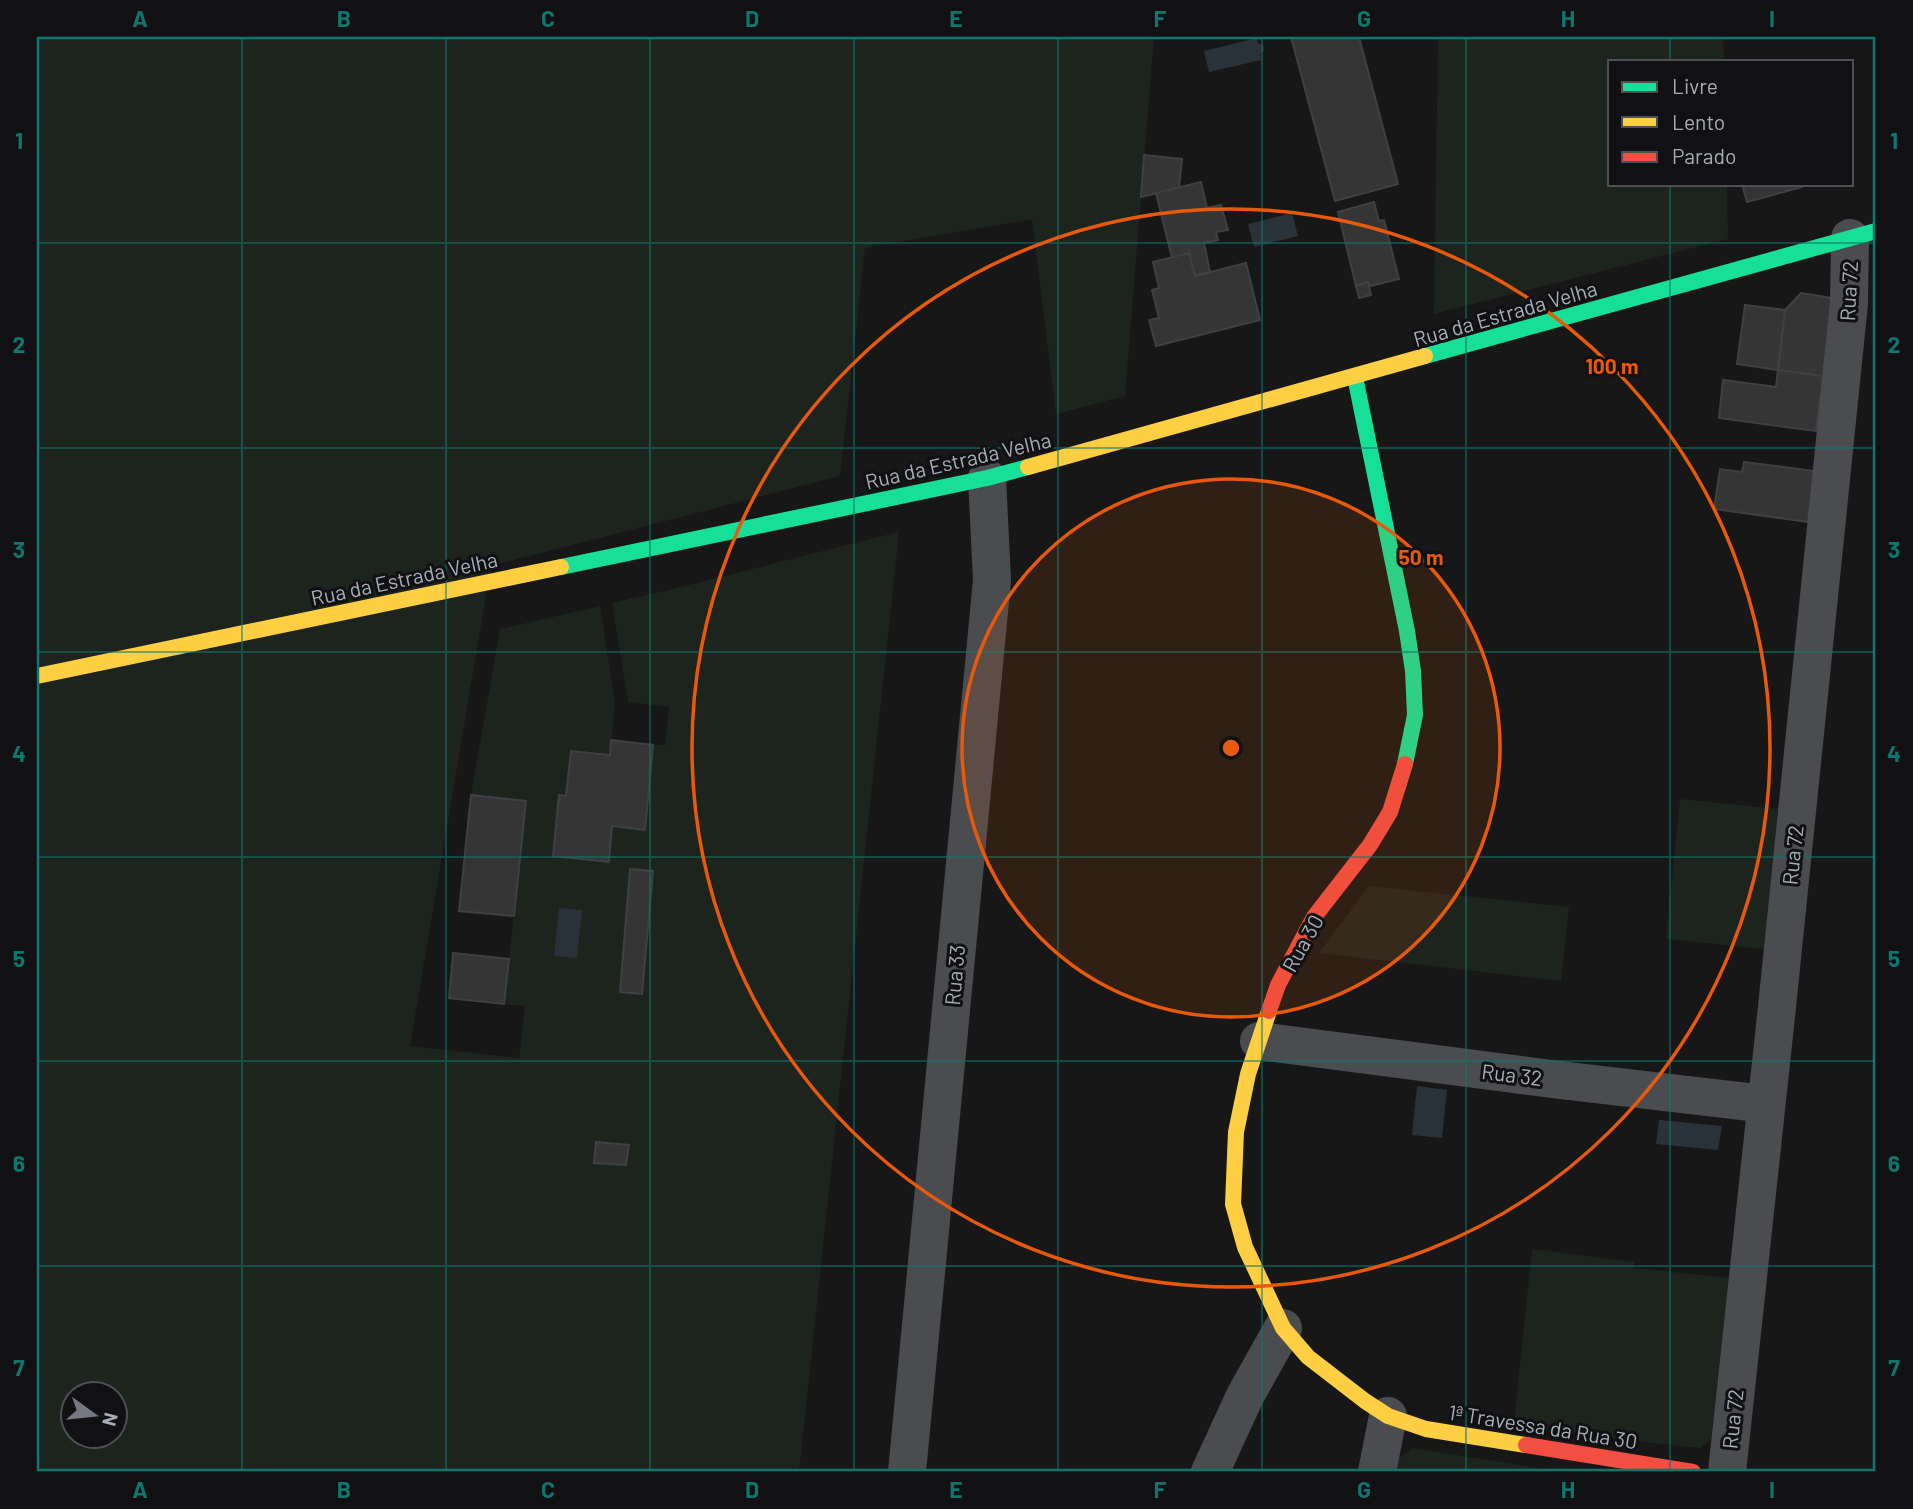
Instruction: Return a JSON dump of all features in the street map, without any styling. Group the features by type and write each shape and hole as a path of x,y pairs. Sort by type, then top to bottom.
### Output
{"street":[{"name":"Rua da Estrada Velha","path":"37,676 987,478 1863,234"},
{"name":"Rua 72","path":"1727,1472 1849,303 1863,234"},
{"name":"Rua 30","path":"1355,377 1408,631 1415,715 1391,812 1370,845 1314,918 1279,985 1248,1074 1236,1132 1233,1204 1245,1247 1283,1328 1308,1357 1388,1416"},
{"name":"Rua 33","path":"907,1472 992,580 987,478"},
{"name":"Rua 32","path":"1259,1041 1766,1104"},
{"path":"1210,1472 1244,1396 1283,1328"},
{"path":"1377,1472 1388,1416"},
{"name":"1ª Travessa da Rua 30","path":"1388,1416 1426,1429 1693,1472"}],"shaded area":[{"path":"37,37 1154,37 1125,396 1056,414 1032,219 865,248 840,476 491,566 410,1046 519,1058 525,1006 504,1004 526,802 471,795 500,629 600,606 615,703 610,755 571,751 566,796 559,796 553,856 608,862 612,826 645,829 653,745 665,745 669,707 628,702 612,603 899,532 799,1472 37,1472","holes":["630,870 642,994 620,992","596,1142 628,1145 626,1165 594,1163"]},
{"path":"1438,37 1723,37 1724,60 1608,60 1608,186 1727,186 1728,239 1434,314"},
{"path":"1257,38 1258,43 1263,45 1261,60 1209,72 1204,51"},
{"path":"1292,213 1298,236 1254,247 1248,224"},
{"path":"1680,799 1778,809 1764,949 1666,939"},
{"path":"1369,886 1569,907 1561,981 1319,953"},
{"path":"559,908 582,910 577,958 554,956"},
{"path":"1417,1086 1447,1090 1442,1138 1412,1135"},
{"path":"1659,1120 1722,1126 1718,1150 1656,1144"},
{"path":"1532,1249 1634,1262 1634,1268 1729,1278 1711,1439 1701,1448 1615,1439 1514,1423"},
{"path":"1413,1448 1563,1472 1393,1472 1394,1461"}],"building":[{"path":"1291,37 1359,37 1398,184 1335,201"},
{"path":"1144,155 1182,159 1179,188 1141,197"},
{"path":"1201,182 1207,208 1221,205 1228,230 1216,232 1218,240 1204,243 1210,272 1195,276 1189,253 1172,258 1156,193"},
{"path":"1743,186 1802,187 1747,202"},
{"path":"1374,202 1379,221 1384,220 1399,279 1370,286 1368,282 1356,286 1338,212"},
{"path":"1189,253 1195,276 1246,263 1260,320 1156,346 1149,320 1159,318 1152,290 1159,288 1153,262"},
{"path":"1368,282 1371,295 1359,298 1356,286"},
{"path":"1801,293 1832,298 1823,376 1778,370 1785,310"},
{"path":"1745,305 1785,310 1778,370 1737,364"},
{"path":"1778,370 1823,376 1816,431 1719,418 1723,380 1776,387"},
{"path":"1744,462 1814,471 1808,522 1714,509 1720,469 1742,472"},
{"path":"611,740 653,745 645,830 612,826 609,862 553,856 559,795 566,796 571,751 610,755"},
{"path":"471,795 526,801 514,916 459,911"},
{"path":"630,869 653,871 642,994 620,992"},
{"path":"453,953 509,959 504,1004 449,998"},
{"path":"596,1142 629,1145 626,1165 594,1163"}],"traffic: fast":[{"path":"1425,356 1876,231"},
{"path":"1355,377 1413,671 1415,715 1405,764"},
{"path":"561,567 987,478 1028,467"}],"traffic: slow":[{"path":"1028,467 1425,356"},
{"path":"37,676 561,567"},
{"path":"1269,1011 1248,1074 1236,1132 1233,1204 1245,1247 1283,1328 1308,1357 1388,1416 1426,1429 1526,1445"}],"traffic: jam":[{"path":"1269,1011 1278,985 1314,917 1370,845 1390,812 1405,764"},
{"path":"1526,1445 1693,1472"}]}
